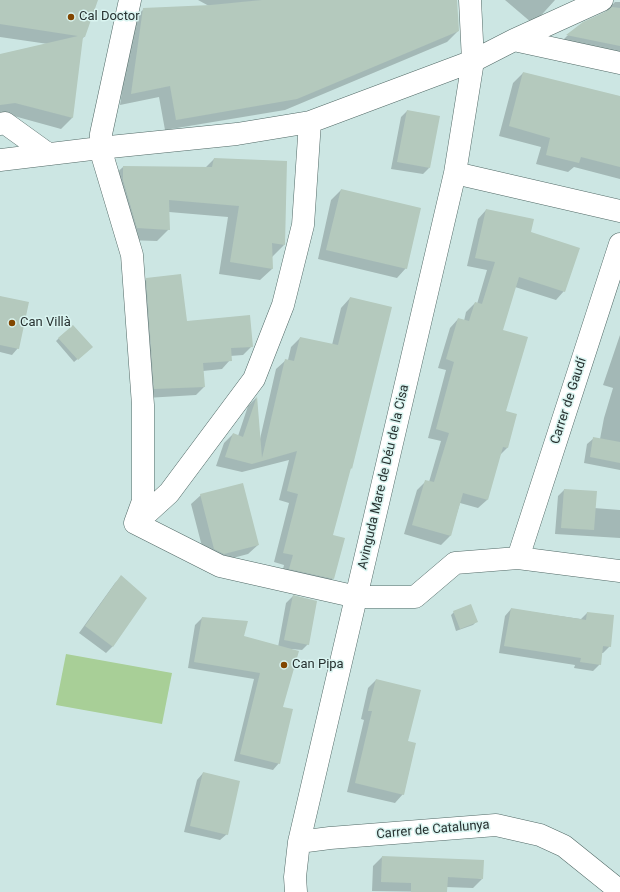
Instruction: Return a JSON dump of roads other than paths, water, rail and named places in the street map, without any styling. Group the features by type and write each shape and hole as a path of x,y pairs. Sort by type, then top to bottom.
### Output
{"street":[{"path":"130,0 100,148 132,255 143,406 143,501 135,523"},
{"name":"Avinguda Mare de Déu de la Cisa","path":"296,892 295,876 299,842 357,597 454,173 472,61 470,0"},
{"path":"0,160 237,134 310,122 472,61 602,0"},
{"path":"514,40 620,63"},
{"path":"135,523 169,493 254,379 283,305 303,225 310,122"},
{"path":"0,124 5,123 48,154"},
{"path":"454,173 620,211"},
{"name":"Carrer de Gaudí","path":"518,558 620,244"},
{"path":"135,523 220,566 357,597 415,597 455,563 518,558 620,570"},
{"name":"Carrer de Catalunya","path":"299,842 330,838 496,825 540,835 564,846 620,891"}],"place":[{"name":"Cal Doctor","path":"71,17"},
{"name":"Can Villà","path":"12,323"},
{"name":"Can Pipa","path":"284,665"}]}
